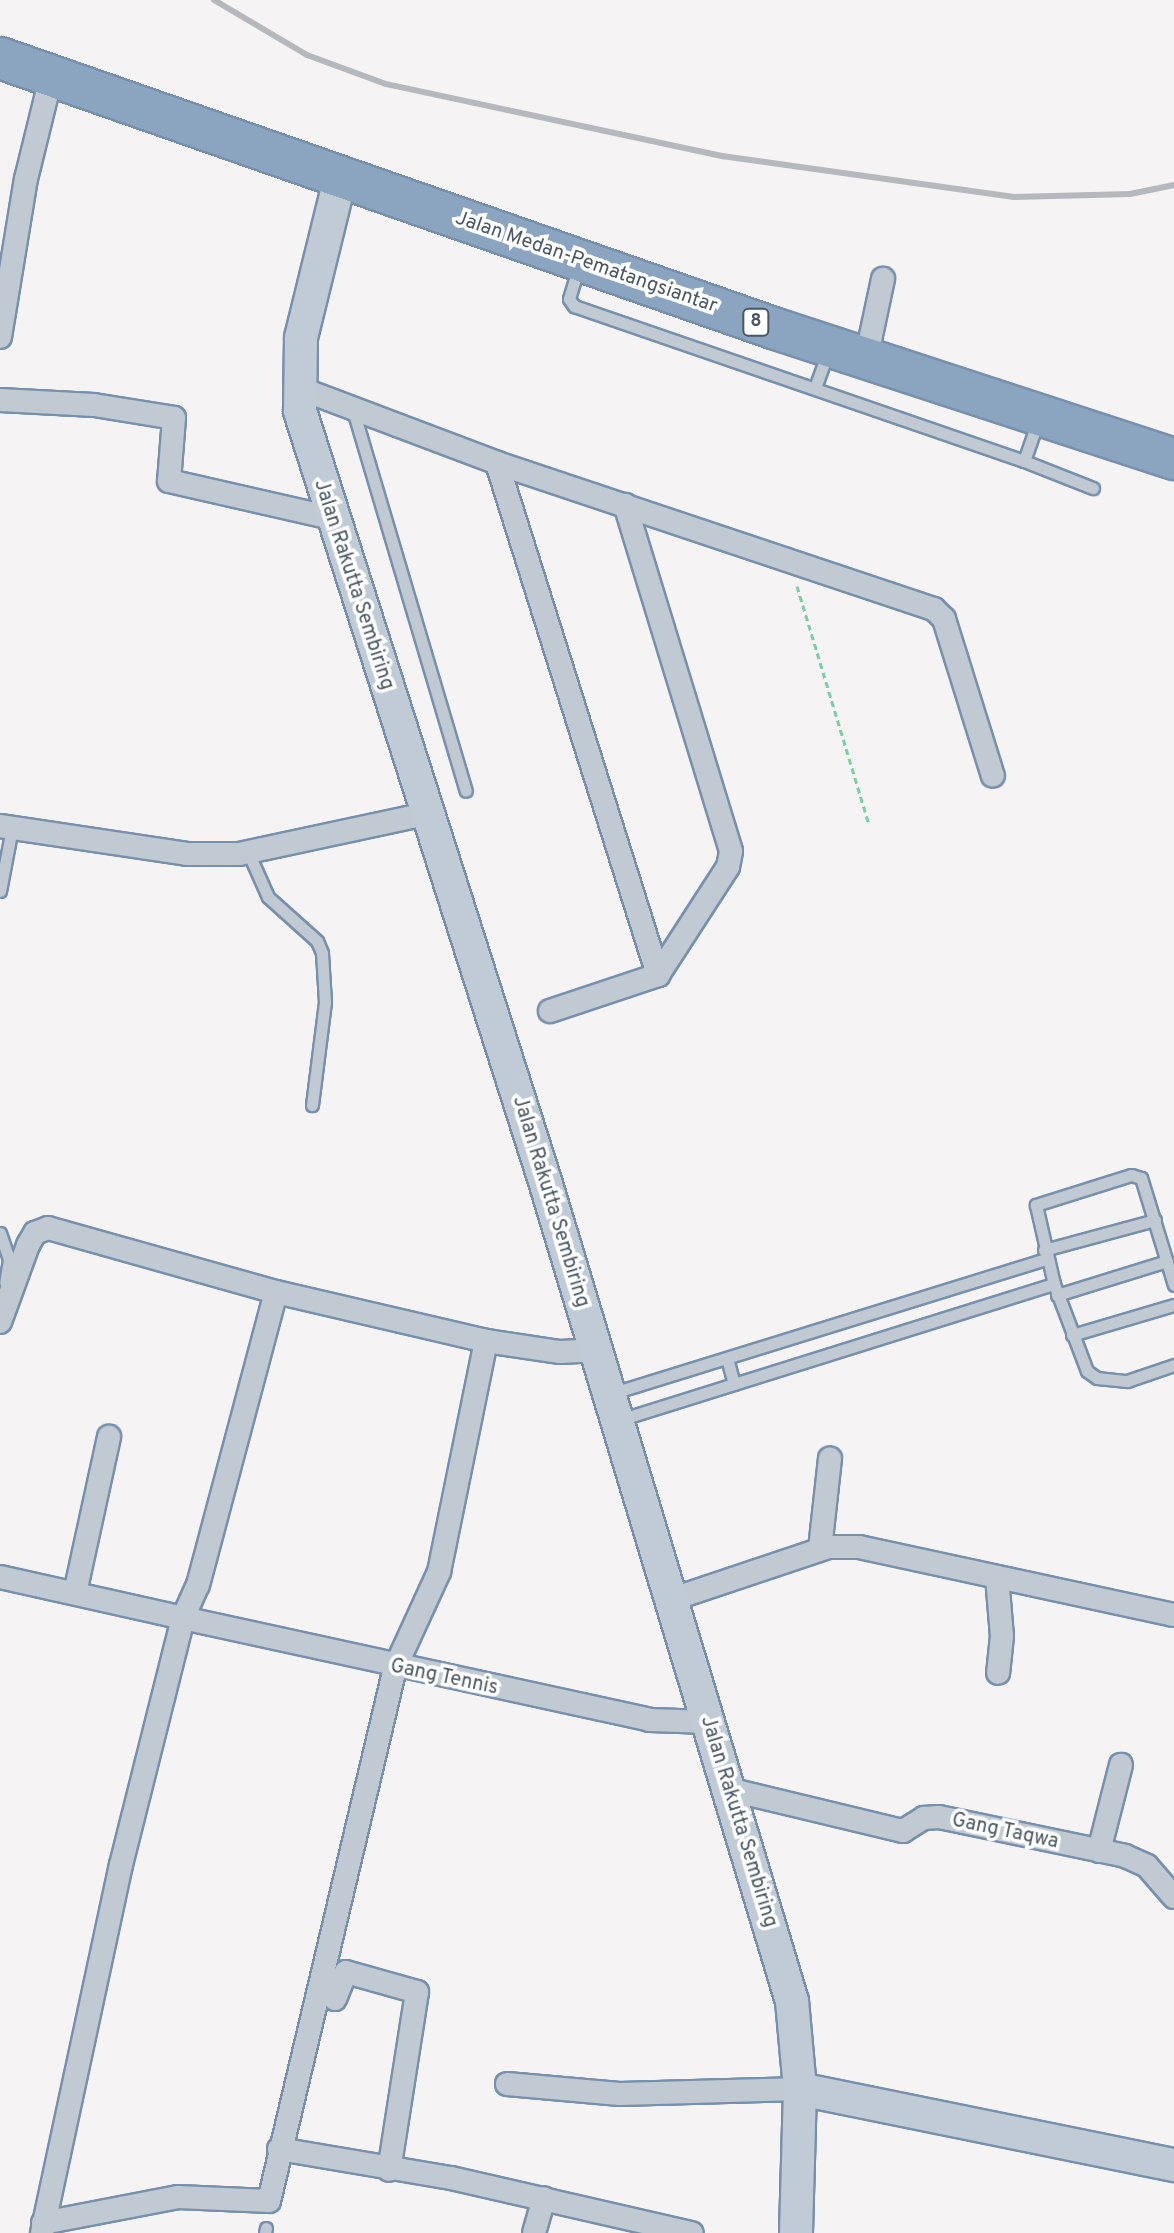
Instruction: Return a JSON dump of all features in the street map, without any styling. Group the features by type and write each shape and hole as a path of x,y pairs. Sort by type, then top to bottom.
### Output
{"highway":[{"name":"Jalan Medan-Pematangsiantar","path":"0,58 340,179 848,353 1174,459"}],"main road":[{"name":"Jalan Rakutta Sembiring","path":"340,179 301,338 299,388 332,518 613,1407 707,1722 732,1790 792,2001 800,2089 796,2233"},
{"path":"800,2089 1174,2165"}],"street":[{"path":"0,337 26,179 51,77"},
{"path":"848,353 883,279"},
{"path":"299,388 497,463 934,609 944,619 993,776"},
{"path":"0,400 94,405 174,418 169,481 332,518"},
{"path":"497,463 658,975"},
{"path":"550,1011 658,975 728,867 731,851 625,505"},
{"path":"6,827 187,854 248,852 426,814"},
{"path":"0,1320 28,1245 35,1233 48,1228 276,1292 486,1341 560,1352 595,1350"},
{"path":"276,1292 198,1585 183,1618 121,1865 90,2026 42,2228 178,2197 265,2204 273,2194 279,2149 395,1668 439,1572 486,1341"},
{"path":"75,1593 109,1437"},
{"path":"820,1549 830,1459"},
{"path":"670,1600 820,1549 859,1547 1174,1615"},
{"name":"Gang Tennis","path":"0,1577 395,1668 649,1720 707,1722"},
{"path":"997,1577 1002,1636 998,1673"},
{"path":"1099,1851 1121,1765"},
{"name":"Gang Taqwa","path":"732,1790 903,1831 924,1818 939,1817 1099,1851 1147,1866 1174,1897"},
{"path":"335,1999 346,1972 417,1992 389,2170"},
{"path":"507,2084 620,2094 800,2089"},
{"path":"279,2149 544,2198 692,2233"},
{"path":"534,2233 544,2198"}],"lane":[{"path":"581,261 569,299 574,306 816,385 1093,488"},
{"path":"816,385 848,353"},
{"path":"353,409 466,791"},
{"path":"1024,461 1039,416"},
{"path":"0,891 6,827"},
{"path":"248,852 268,897 317,941 322,953 325,1002 312,1105"},
{"path":"1174,1285 1144,1182 1131,1175 1039,1202 1034,1210 1055,1290 1087,1371 1097,1378 1127,1381 1174,1365"},
{"path":"613,1407 727,1358 1155,1220"},
{"path":"0,1233 9,1259 0,1320"},
{"path":"613,1407 734,1384 1055,1290 1167,1261"},
{"path":"1072,1335 1174,1305"},
{"path":"727,1358 734,1384"}],"path":[{"path":"789,559 869,824"}],"railway":[{"path":"214,0 307,55 386,84 722,156 1014,197 1130,194 1174,185"}]}
